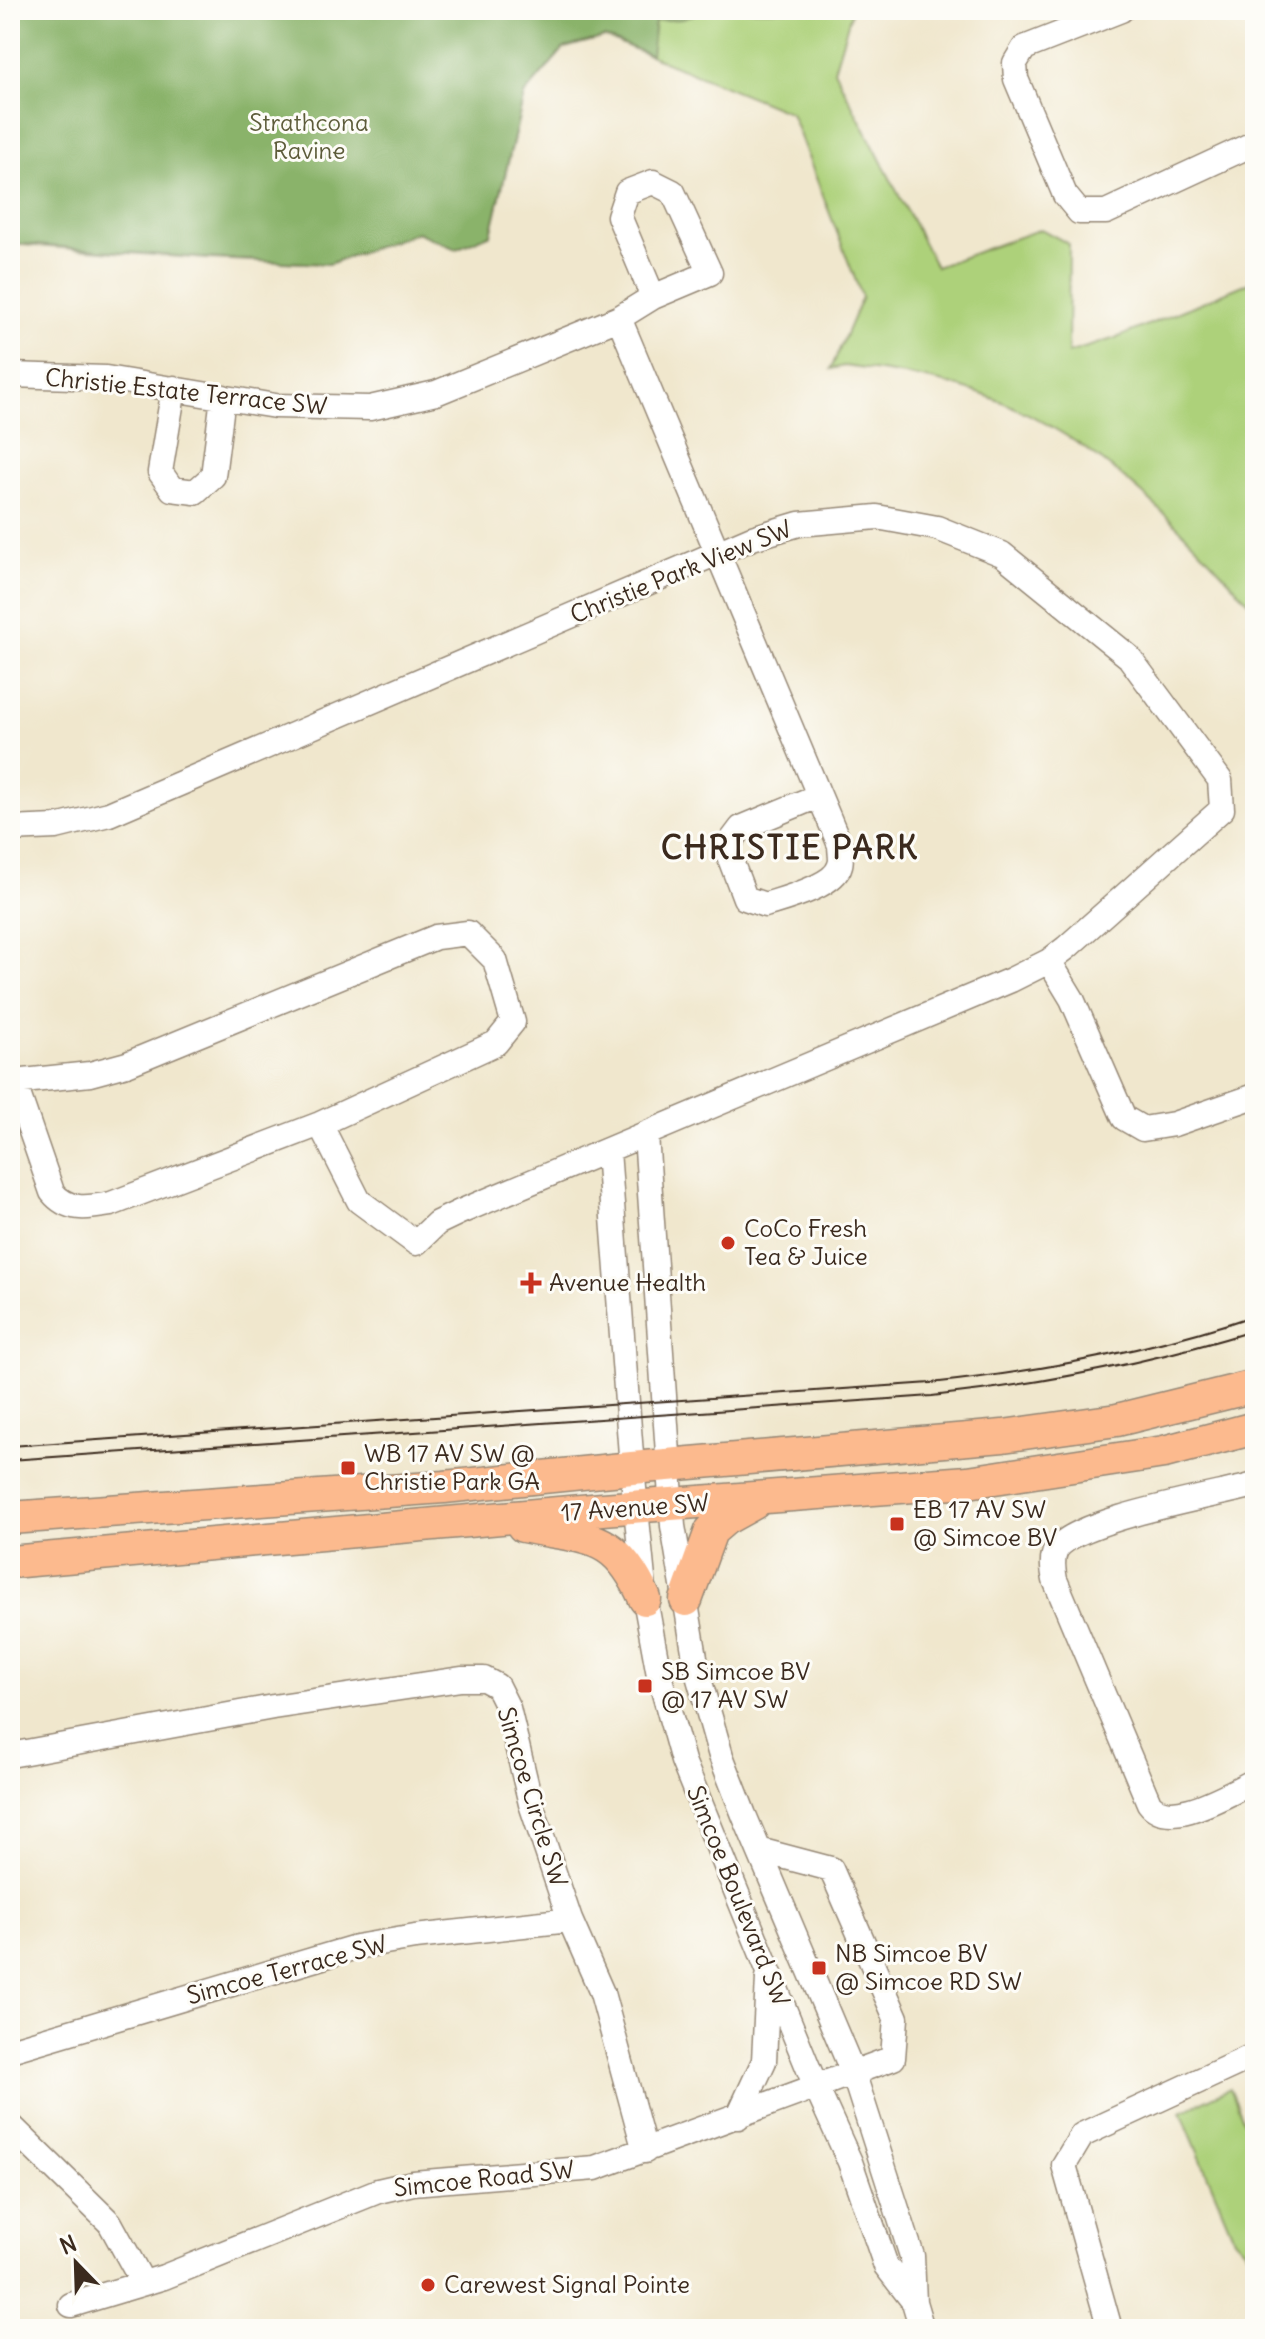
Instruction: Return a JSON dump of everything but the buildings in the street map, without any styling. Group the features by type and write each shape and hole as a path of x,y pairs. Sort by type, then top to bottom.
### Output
{"main road":[{"name":"17 Avenue SW","path":"10,1518 444,1487 1003,1436 1117,1420 1255,1386"},
{"name":"17 Avenue SW","path":"10,1562 636,1507 968,1482 1164,1452 1255,1428"},
{"path":"686,1600 711,1531 725,1519 761,1499"},
{"path":"493,1519 602,1543 617,1552 627,1564 645,1599"}],"street":[{"path":"1121,10 1024,48 1015,63 1016,79 1065,195 1079,212 1106,212 1255,143"},
{"name":"Christie Estate Terrace SW","path":"10,375 106,378 275,406 370,408 436,393 619,318 653,297 710,273 673,192 653,182 627,192 619,216 653,297"},
{"path":"619,318 840,845 840,865 823,884 765,905 745,898 726,848 733,838 741,828 818,796"},
{"path":"174,388 160,472 172,489 195,492 213,476 223,397"},
{"name":"Christie Park View SW","path":"10,829 56,827 109,814 718,552 799,524 877,517 937,528 1002,554 1129,657 1220,780 1222,809 1049,961 1011,980 460,1212 437,1223 416,1243 359,1201 320,1124"},
{"path":"468,933 495,960 513,1022 496,1043 320,1124 111,1204 83,1209 60,1202 52,1192 12,1083 90,1074 127,1064 436,937 468,933"},
{"path":"1049,961 1072,999 1124,1118 1143,1129 1174,1124 1255,1096"},
{"name":"Simcoe Boulevard SW","path":"646,1135 671,1505 695,1660 721,1756 854,2075 912,2256 914,2302 922,2329"},
{"name":"Simcoe Boulevard SW","path":"608,1151 632,1468 645,1599 659,1675 683,1761 816,2087 850,2162 886,2266 914,2302"},
{"path":"1255,1485 1124,1515 1067,1540 1057,1548 1052,1563 1061,1594 1149,1803 1155,1810 1169,1815 1184,1812 1255,1781"},
{"name":"Simcoe Circle SW","path":"10,1755 273,1707 461,1679 484,1679 497,1686 508,1708 531,1804 570,1920 602,1993 645,2151"},
{"name":"Simcoe Road SW","path":"71,2305 143,2283 378,2191 413,2183 595,2168 854,2075 893,2058 896,2018 831,1869 759,1850"},
{"name":"Simcoe Terrace SW","path":"10,2050 356,1947 415,1937 570,1920"},
{"path":"738,2117 764,2061 768,1971"},
{"path":"1110,2329 1064,2165 1082,2135 1255,2055"},
{"path":"10,2125 110,2223 143,2283"}],"green space":[{"name":"Strathcona Ravine","path":"10,10 852,10 834,70 936,267 1041,229 1069,244 1068,353 1119,337 1255,280 1255,609 1136,488 1068,437 1031,415 974,391 937,381 844,366 831,369 862,297 791,113 605,37 564,48 524,95 491,234 456,249 417,232 329,264 207,259 10,244"},
{"path":"10,10 708,10 682,19 655,21 651,55 605,37 564,48 524,95 491,234 456,249 417,232 329,264 201,258 10,243"},
{"path":"1230,2088 1255,2147 1255,2260 1234,2238 1181,2112"}],"tram line":[{"path":"10,1446 931,1383 1095,1358 1176,1339 1255,1315"},
{"path":"10,1460 932,1396 1095,1371 1175,1353 1255,1330"}],"place":[{"name":"CoCo Fresh Tea & Juice","path":"728,1243"},
{"name":"Avenue Health","path":"531,1283"},
{"name":"WB 17 AV SW @ Christie Park GA","path":"348,1468"},
{"name":"EB 17 AV SW @ Simcoe BV","path":"897,1524"},
{"name":"SB Simcoe BV @ 17 AV SW","path":"645,1686"},
{"name":"NB Simcoe BV @ Simcoe RD SW","path":"819,1968"},
{"name":"Carewest Signal Pointe","path":"428,2285"}],"district":[{"name":"CHRISTIE PARK","path":"790,848"}]}
